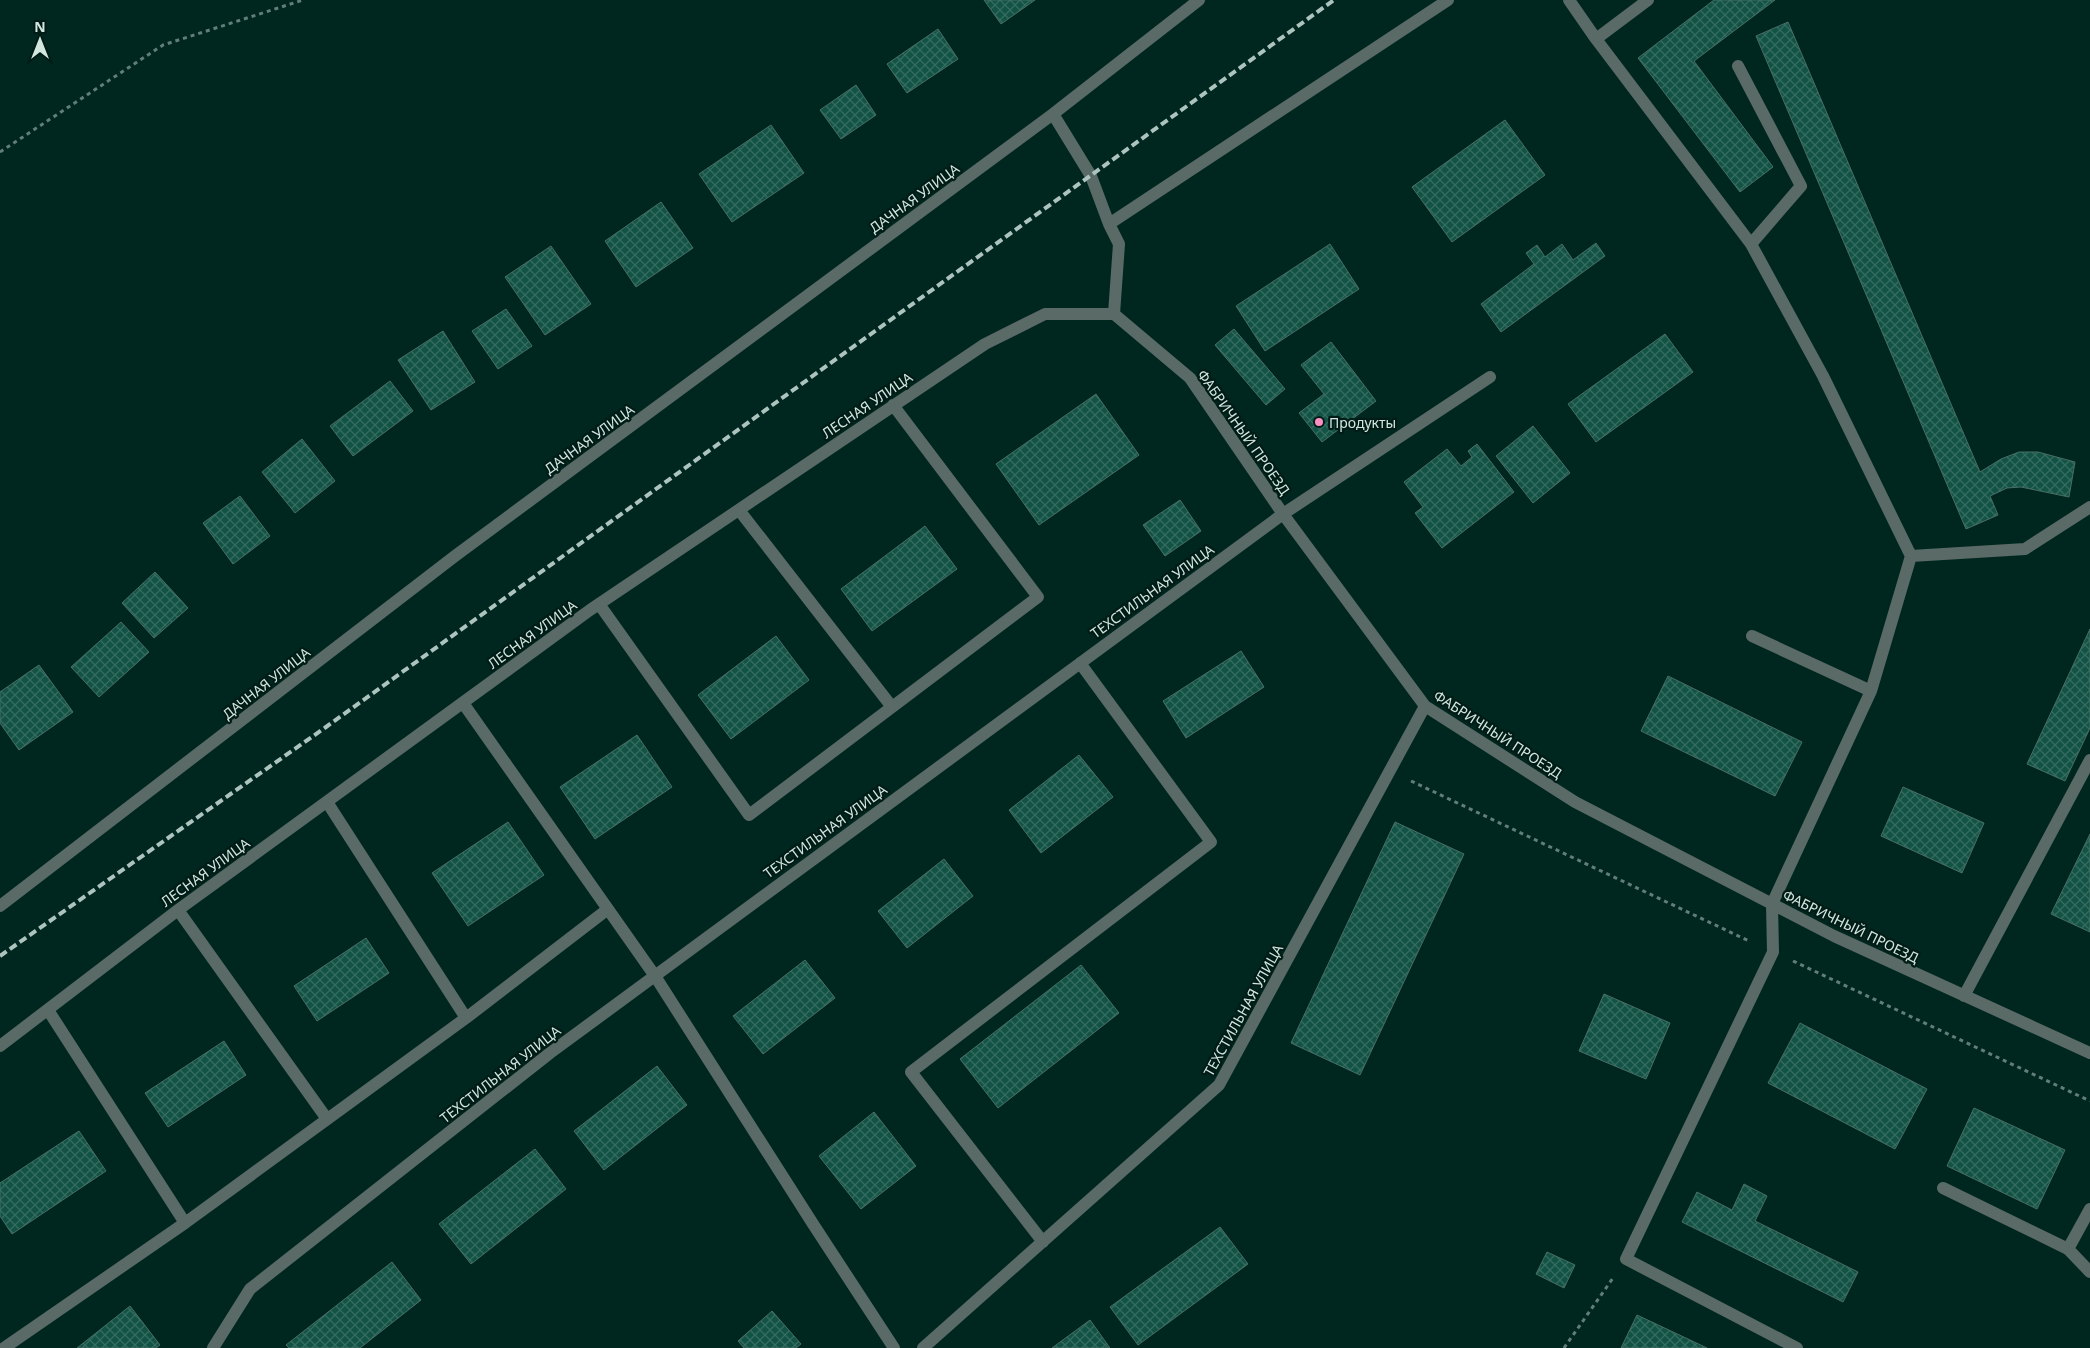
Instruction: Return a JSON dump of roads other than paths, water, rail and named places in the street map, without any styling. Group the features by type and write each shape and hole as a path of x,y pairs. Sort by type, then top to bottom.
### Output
{"street":[{"name":"ДАЧНАЯ УЛИЦА","path":"0,906 455,556 1053,114 1199,0"},
{"path":"1109,224 1448,0"},
{"path":"1569,0 1596,39 1751,244 1822,376 1911,556 1871,691 1772,904 1773,952 1626,1259 1797,1348"},
{"path":"1596,39 1648,0"},
{"path":"1738,66 1800,186 1751,244"},
{"path":"1053,114 1091,176 1109,224 1119,244 1114,314"},
{"name":"ЛЕСНАЯ УЛИЦА","path":"0,1046 178,910 599,604 984,344 1045,314 1114,314"},
{"name":"ФАБРИЧНЫЙ ПРОЕЗД","path":"1114,314 1190,378 1283,514 1425,706 1575,802 1834,936 2090,1053"},
{"name":"ТЕХСТИЛЬНАЯ УЛИЦА","path":"213,1348 250,1289 550,1053 1283,514 1490,377"},
{"path":"599,604 749,816 1038,598 893,406"},
{"path":"1911,556 2025,549 2090,507"},
{"path":"739,510 892,707"},
{"path":"1752,636 1871,691"},
{"path":"1042,1242 911,1072 1211,842 1080,663"},
{"path":"463,703 655,976 894,1348"},
{"name":"ТЕХСТИЛЬНАЯ УЛИЦА","path":"922,1348 1219,1086 1425,706"},
{"path":"1964,996 2090,760"},
{"path":"327,802 466,1018"},
{"path":"4,1348 185,1223 466,1018 608,909"},
{"path":"178,910 327,1119"},
{"path":"48,1010 185,1223"},
{"path":"1943,1188 2068,1249 2090,1272"},
{"path":"2068,1249 2090,1209"}],"railway":[{"path":"0,956 326,727 1334,0"}],"place":[{"name":"Продукты","path":"1319,422"}]}
